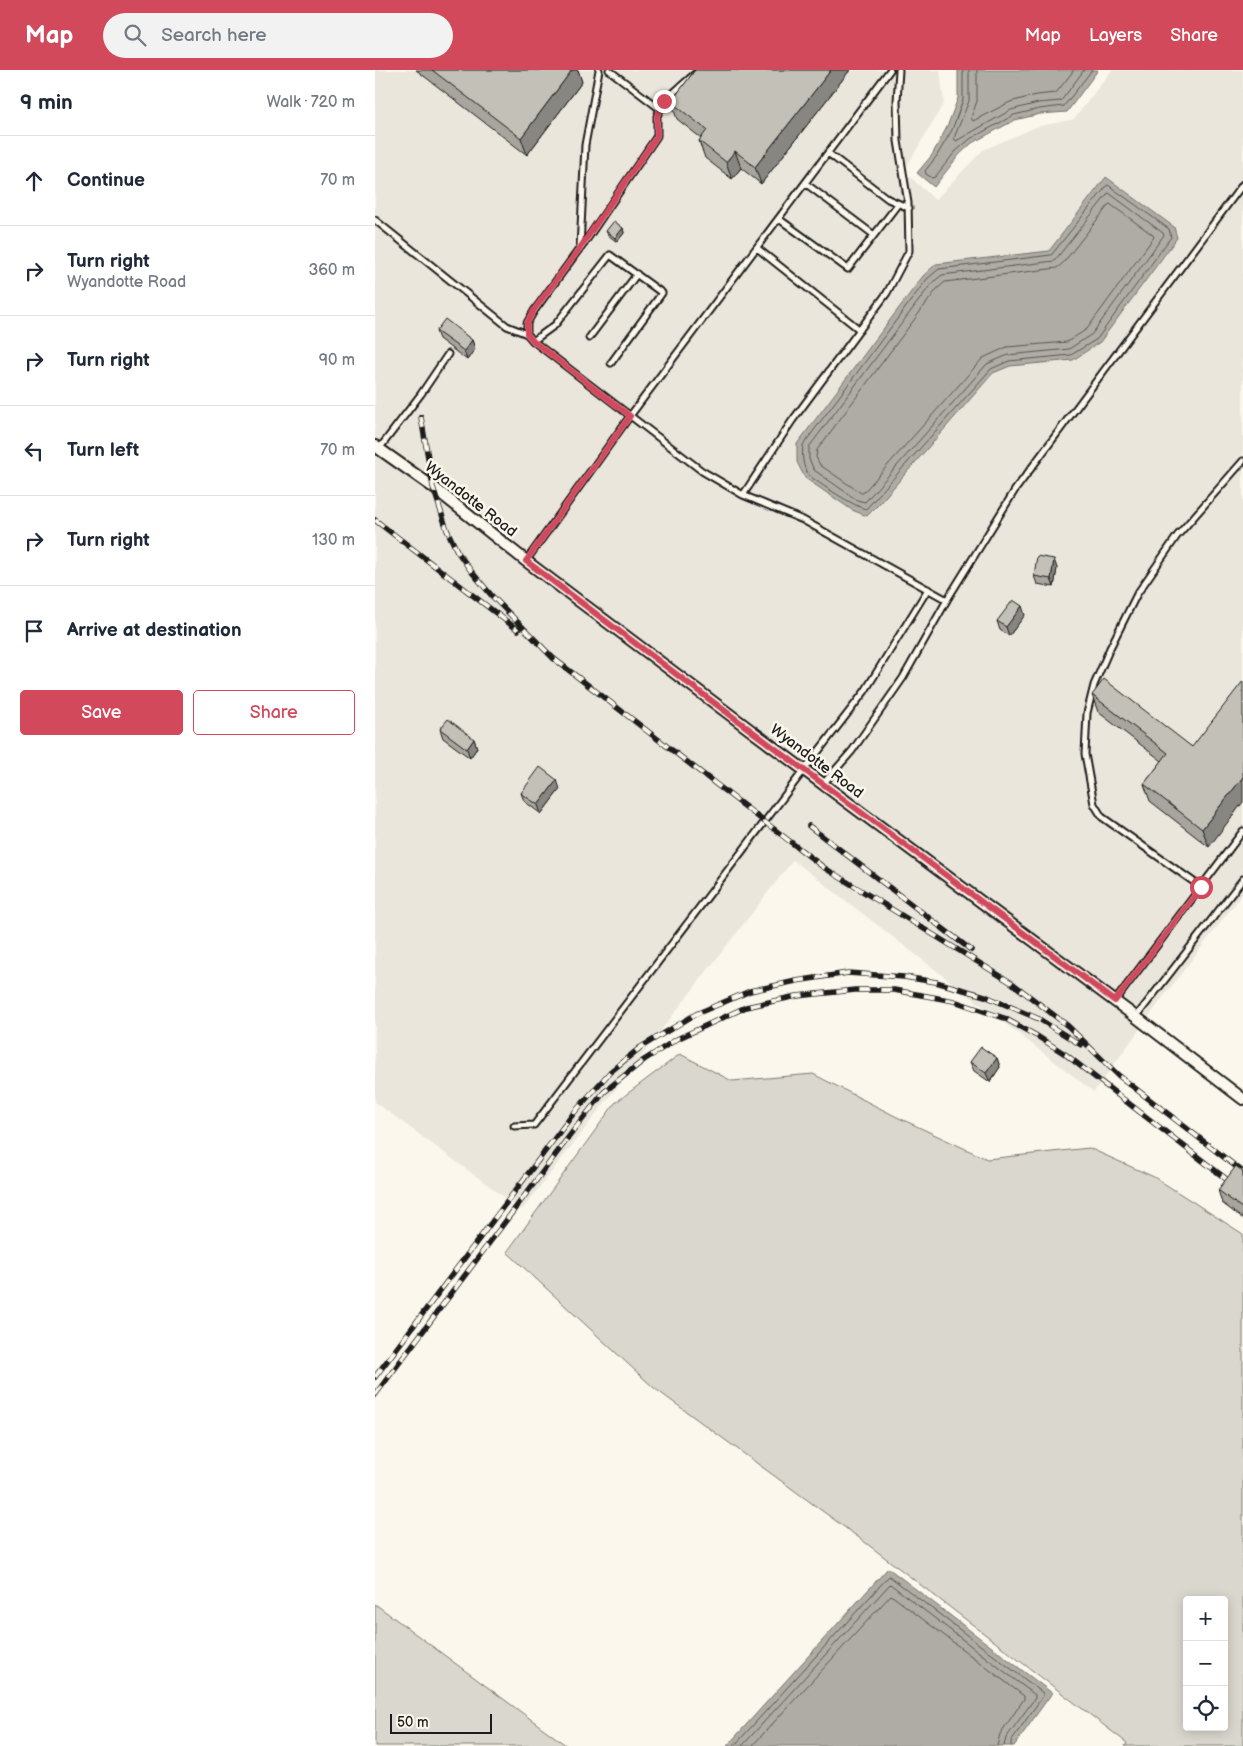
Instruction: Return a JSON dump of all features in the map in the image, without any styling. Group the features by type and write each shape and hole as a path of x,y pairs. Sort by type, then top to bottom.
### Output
{"street":[{"name":"Wyandotte Road","path":"377,448 433,487 526,561 803,770 1115,1001 1243,1099"}],"lane":[{"path":"580,248 585,144 599,70"},
{"path":"609,70 660,109"},
{"path":"527,334 527,323 534,310 580,248 657,136 657,116 664,101 699,70"},
{"path":"526,561 630,416 890,70"},
{"path":"743,495 792,421 887,294 909,251 909,208 898,141 897,101 899,70"},
{"path":"828,152 888,199 909,208"},
{"path":"805,183 874,235"},
{"path":"823,784 852,752 903,678 947,600 1015,490 1243,184"},
{"path":"779,218 848,269 898,204"},
{"path":"375,220 507,326 527,334 533,341 702,471 743,495 803,520 947,600"},
{"path":"757,248 860,330"},
{"path":"533,341 555,325 610,254 663,293 611,363"},
{"path":"589,338 637,274"},
{"path":"377,448 421,394 447,354"},
{"path":"1201,887 1102,817 1094,804 1085,754 1087,713 1094,685 1137,594 1177,536 1243,461"},
{"path":"514,1126 534,1125 865,691 928,589"},
{"path":"1115,1001 1243,831"},
{"path":"1136,1017 1243,879"}],"shaded area":[{"path":"375,70 940,70 944,103 904,171 935,200 983,150 1036,127 1074,119 1112,70 1243,70 1243,893 1164,996 1094,1092 793,860 522,1210 375,1102"},
{"path":"680,1054 732,1081 813,1074 897,1117 987,1159 1089,1148 1154,1177 1243,1234 1243,1746 1125,1746 1127,1743 862,1540 654,1388 507,1252 615,1103"},
{"path":"375,1604 567,1746 375,1746"}],"water":[{"path":"958,70 1098,70 1067,112 1040,114 1015,120 972,143 959,155 934,187 917,173 932,155 947,127 958,98"},
{"path":"1106,177 1174,227 1177,238 1100,342 1073,360 1010,366 993,373 867,516 852,510 805,478 797,462 797,444 923,276 936,264 1049,251"},
{"path":"888,1568 1052,1693 1014,1746 727,1746"}],"building":[{"path":"432,70 572,70 521,138"},
{"path":"695,70 831,70 755,167 735,151 726,162 699,141 707,130 671,102"},
{"path":"614,221 623,228 615,238 606,231"},
{"path":"445,319 472,340 464,351 436,331"},
{"path":"1037,556 1054,559 1051,579 1034,576"},
{"path":"1013,600 1022,606 1006,627 997,621"},
{"path":"1104,679 1192,747 1243,681 1243,777 1202,829 1144,784 1168,753 1092,695"},
{"path":"448,719 474,739 467,749 440,729"},
{"path":"540,767 557,780 538,805 521,793"},
{"path":"981,1047 997,1058 986,1073 970,1062"},
{"path":"1236,1166 1243,1172 1243,1209 1218,1190"}],"railway":[{"path":"421,417 433,487 447,530 457,551 492,596 553,658 823,867 1012,983 1068,1026 1118,1075 1243,1172"},
{"path":"375,520 518,630"},
{"path":"809,826 971,950"},
{"path":"375,1377 573,1114 610,1072 641,1047 696,1014 750,991 796,981 848,973 904,977 936,982 985,996 1039,1019 1081,1045"},
{"path":"375,1395 604,1092 644,1060 677,1039 746,1007 797,996 855,990 894,990 954,1001 1004,1018 1065,1054 1243,1192"}],"route":[{"path":"664,101 657,116 657,136 580,248 534,310 527,323 527,334 533,341 630,416 526,561 1115,1001 1201,887"}]}
